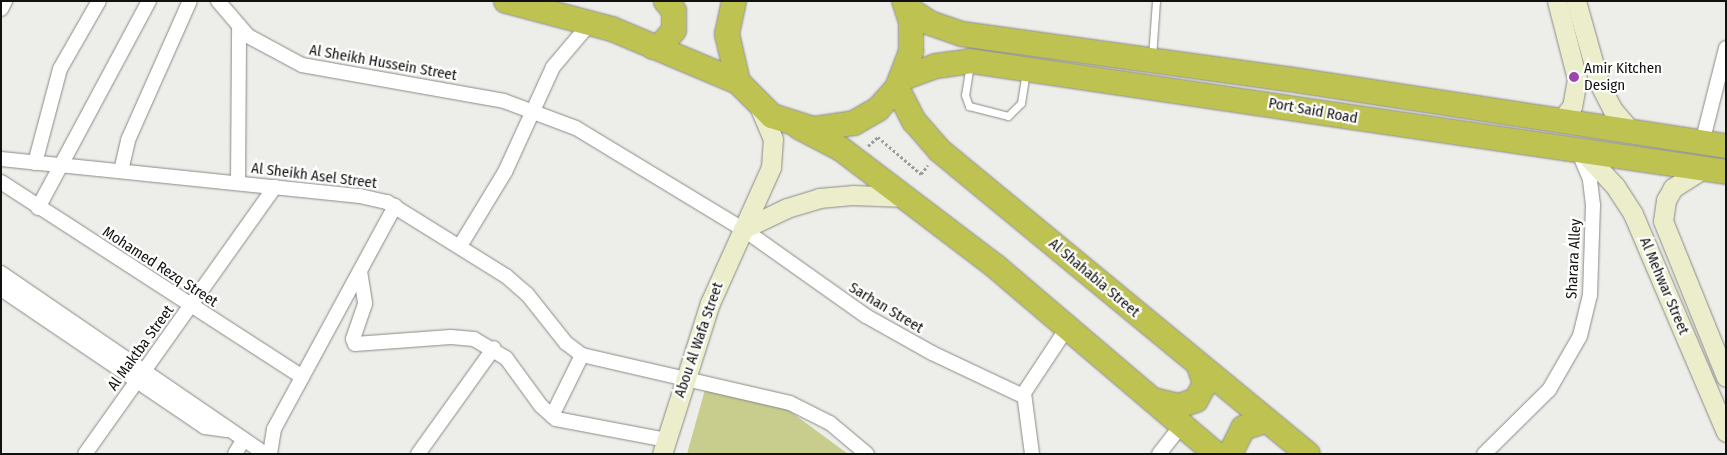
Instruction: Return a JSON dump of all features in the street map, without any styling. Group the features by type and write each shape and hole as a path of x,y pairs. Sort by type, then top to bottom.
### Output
{"highway":[{"path":"506,1 590,22 738,82"},
{"path":"653,47 662,44 674,30 674,11 666,1"},
{"path":"734,1 727,34 732,67 738,82 760,108 799,127 854,158 1066,328 1146,398 1217,453 1243,428 1267,420"},
{"path":"799,127 827,129 854,123 878,109 900,83 911,51 906,5"},
{"name":"Port Said Road","path":"906,5 930,22 962,34 1151,62 1288,79 1726,146"},
{"name":"Port Said Road","path":"900,83 936,66 970,61 1287,106 1581,153 1715,170"},
{"path":"1287,106 1296,96 1293,83 1288,79"},
{"name":"Al Shahabia Street","path":"900,83 914,121 939,150 1308,454"},
{"path":"1348,117 1338,102 1349,88"},
{"path":"1146,398 1174,405 1192,403 1204,384 1199,366"}],"street":[{"path":"1,8 5,1"},
{"path":"35,163 62,64 99,1"},
{"path":"38,208 149,1"},
{"path":"121,172 128,140 190,1"},
{"name":"Al Sheikh Hussein Street","path":"218,1 239,27 268,50 307,67 489,98 534,110 590,136 743,229"},
{"path":"1556,1 1577,86 1572,106 1560,122"},
{"path":"1576,1 1599,83 1613,110 1632,133"},
{"path":"460,246 501,180 553,67 590,22"},
{"path":"238,183 239,27"},
{"path":"1702,143 1726,48"},
{"name":"Abou Al Wafa Street","path":"664,447 712,296 765,186 773,161 772,139 760,108"},
{"name":"Al Mehwar Street","path":"1581,153 1615,186 1633,214 1726,432"},
{"name":"Sharara Alley","path":"1484,454 1549,390 1580,336 1590,295 1593,205 1590,179 1581,153"},
{"name":"Al Sheikh Asel Street","path":"1,159 369,197 396,206 516,284 566,343 582,355 801,408 839,430 867,454"},
{"name":"Al Mehwar Street","path":"1715,170 1673,188 1664,207 1663,221 1726,377"},
{"name":"Mohamed Rezq Street","path":"1,182 38,208 302,377"},
{"name":"Al Maktba Street","path":"85,454 275,187"},
{"path":"743,229 787,208 819,198 852,195 905,197"},
{"path":"270,454 274,429 396,206"},
{"name":"Sarhan Street","path":"743,229 881,325 1023,396"},
{"path":"360,271 365,304 353,339 355,344 458,336 494,348 552,416 565,422 664,447"},
{"path":"1,273 141,375 209,429 227,430 266,454"},
{"path":"1,289 141,375"},
{"path":"1032,454 1023,396 1066,328"},
{"path":"418,454 494,348"},
{"path":"552,416 582,355"},
{"path":"1159,454 1182,426"},
{"path":"235,454 243,440"}],"lane":[{"path":"1151,62 1156,1"},
{"path":"970,61 965,95 969,106 1008,116 1021,103 1026,69"}],"path":[{"path":"854,158 878,137 921,174 939,150"}],"green space":[{"path":"706,386 783,406 848,454 687,454"}],"place":[{"name":"Amir Kitchen Design","path":"1574,77"}]}
